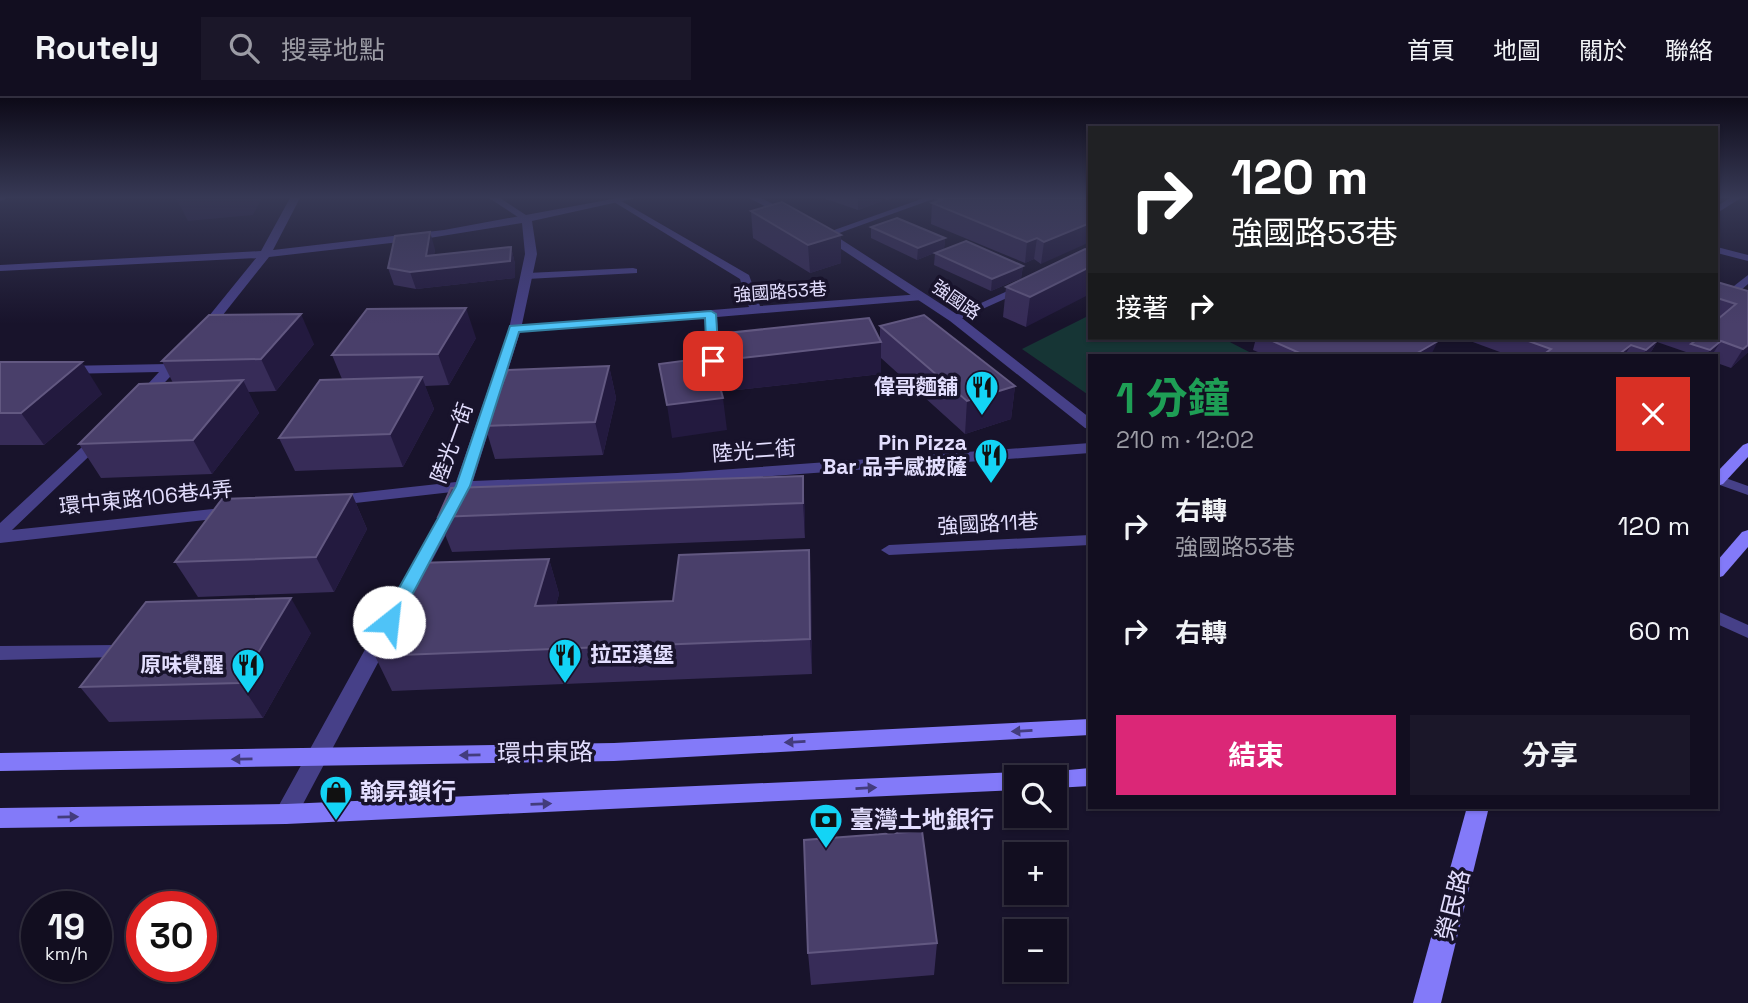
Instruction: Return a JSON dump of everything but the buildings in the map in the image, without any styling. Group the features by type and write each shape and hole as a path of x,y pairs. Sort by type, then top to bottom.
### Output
{"street":[{"path":"125,414 173,368 265,254 272,240"},
{"path":"0,268 133,264 265,254 388,240"},
{"name":"陸光一街","path":"286,814 463,486 514,329 531,254 529,240"},
{"name":"強國路","path":"837,240 954,318 1088,423"},
{"path":"53,371 173,368"},
{"path":"0,531 106,432"},
{"name":"陸光二街","path":"463,486 677,478 1088,448"},
{"path":"1718,479 1748,448"},
{"path":"313,503 463,486"},
{"name":"環中東路106巷4弄","path":"0,537 245,510"},
{"path":"1718,571 1748,536"},
{"name":"環中東路","path":"0,762 614,752 1088,727"},
{"path":"1067,778 1088,777"},
{"path":"0,818 286,814 1004,782"},
{"name":"榮民路","path":"1427,1003 1477,809"}],"lane":[{"path":"684,240 746,277 755,311"},
{"path":"1718,250 1748,258"},
{"path":"527,276 633,271"},
{"path":"1723,293 1748,278"},
{"path":"954,318 1041,279"},
{"path":"1723,293 1748,300"},
{"name":"強國路53巷","path":"514,329 922,297"},
{"path":"711,314 714,384"},
{"path":"1718,480 1748,491"},
{"name":"強國路11巷","path":"889,550 1088,540"},
{"path":"1718,617 1748,632"},
{"path":"0,653 118,652"}],"green space":[{"path":"1088,316 1088,340 1226,340 1253,354 1088,354 1088,395 1022,349"}],"place":[{"name":"偉哥麵舖","path":"982,417"},
{"name":"Pin Pizza Bar 品手感披薩","path":"991,485"},
{"name":"拉亞漢堡","path":"565,685"},
{"name":"原味覺醒","path":"248,695"},
{"name":"翰昇鎖行","path":"336,822"},
{"name":"臺灣土地銀行","path":"826,850"}],"route":[{"path":"389,622 463,486 514,329 711,314 713,361"}]}
